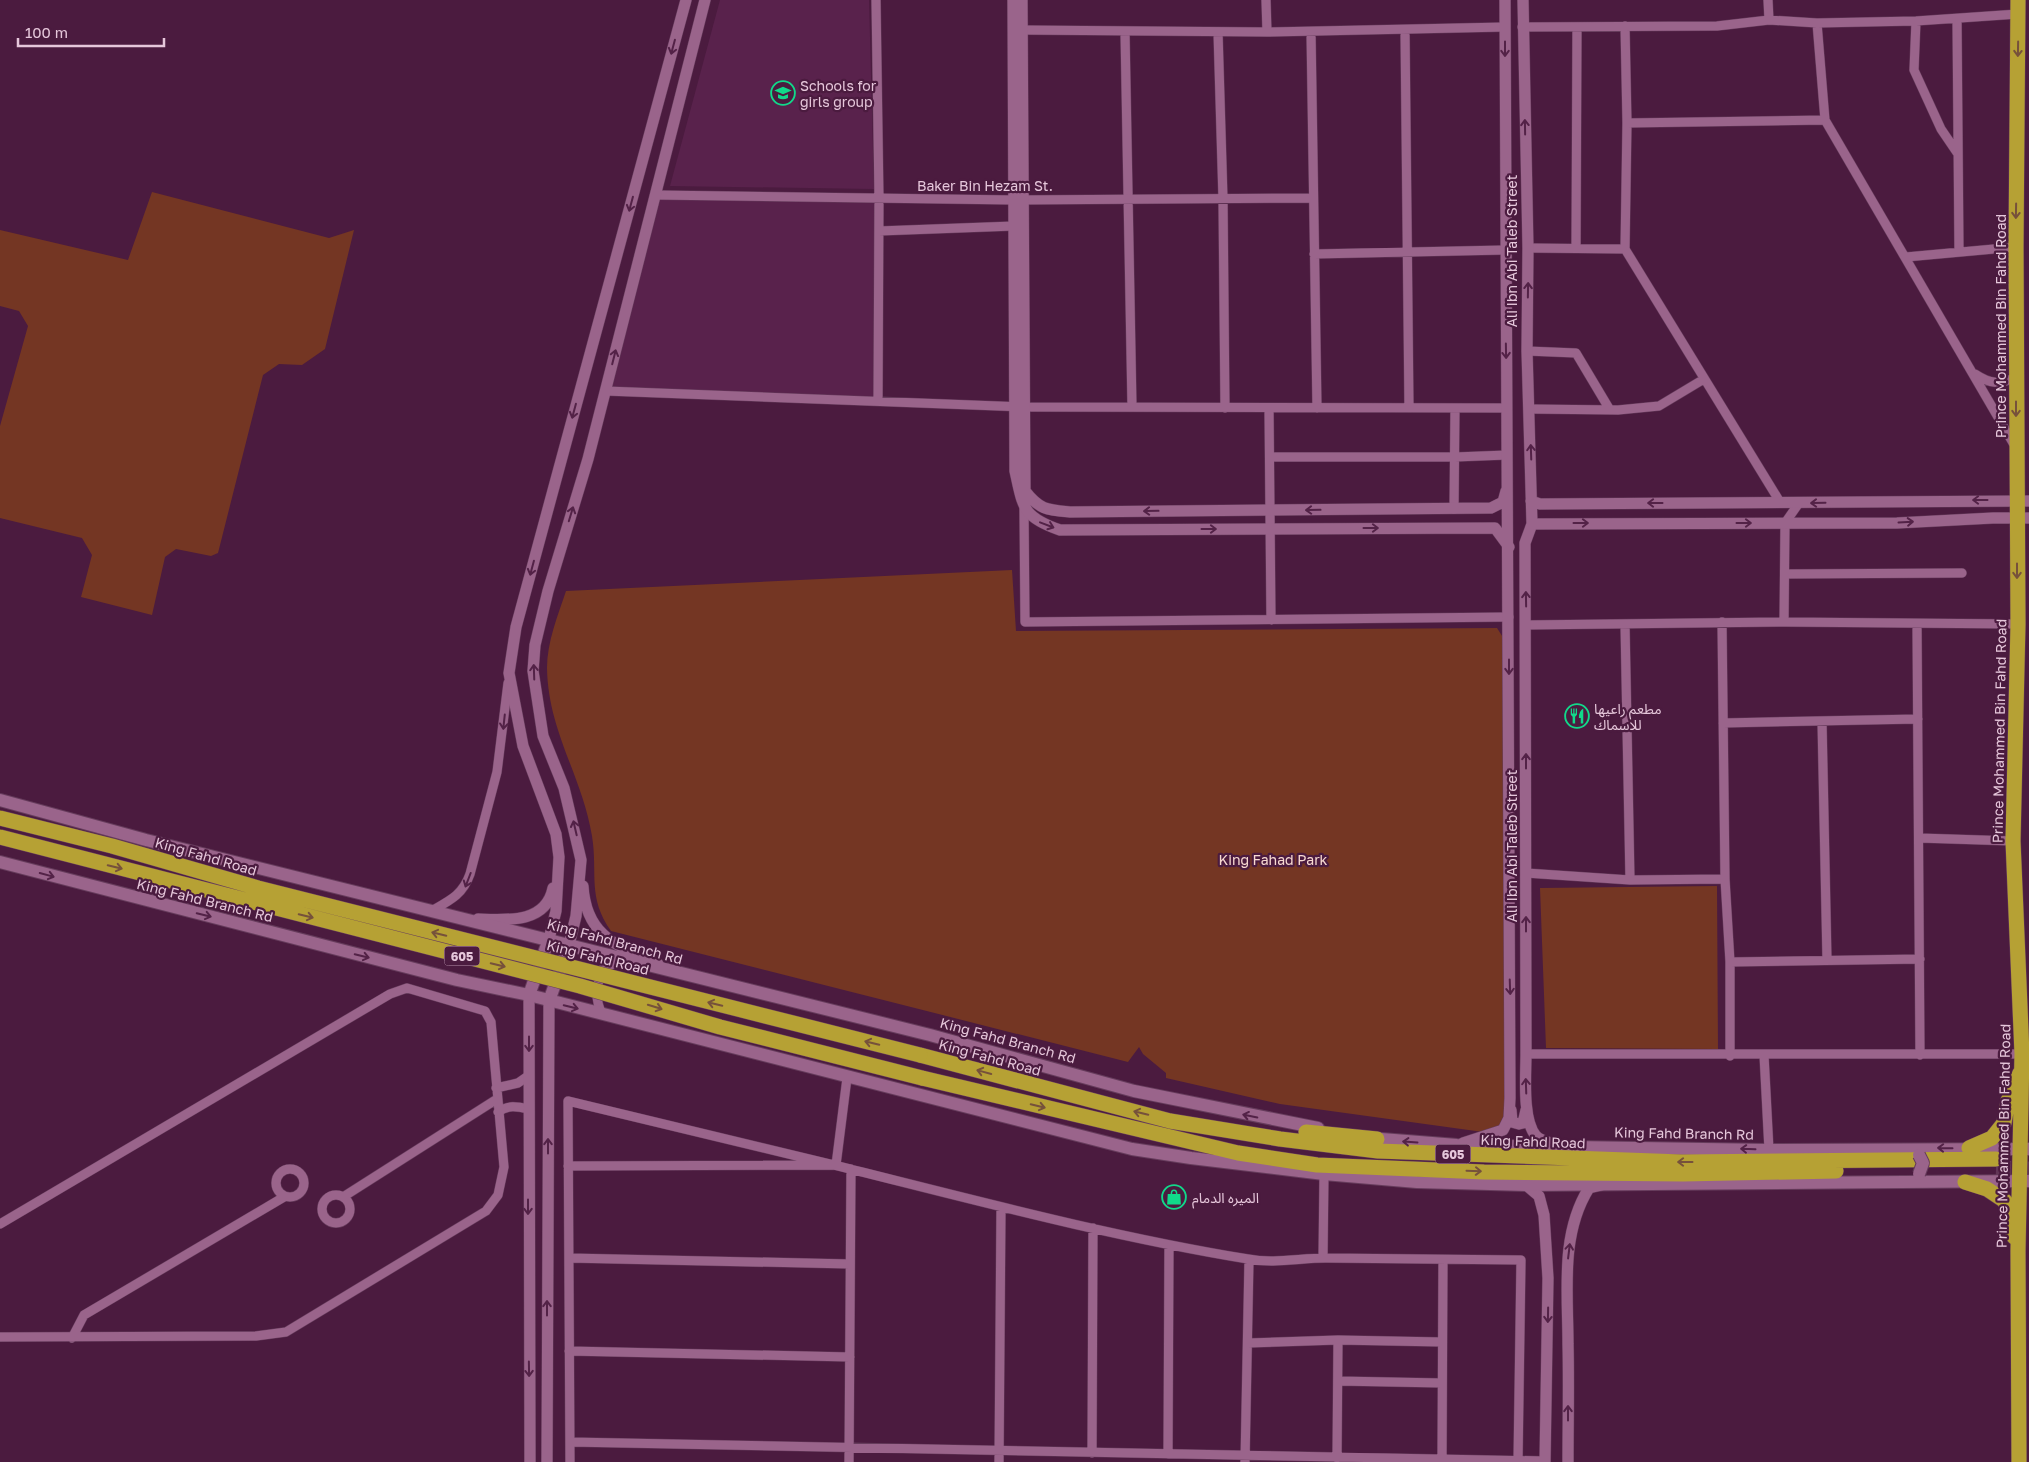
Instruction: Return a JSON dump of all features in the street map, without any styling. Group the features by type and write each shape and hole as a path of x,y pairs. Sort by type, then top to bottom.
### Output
{"highway":[{"name":"Prince Mohammed Bin Fahd Road","path":"2018,7 2016,449 2023,500 2023,518 2018,624 2013,841 2025,1149 2025,1182 2018,1251 2019,1462"},
{"name":"King Fahd Road","path":"0,818 112,846 258,888 920,1055 1170,1121 1280,1139 1378,1151 1682,1162 1996,1164 1683,1174 1431,1170 1317,1165 1238,1153 1117,1126 720,1027 580,986 0,838"},
{"path":"1969,1148 1992,1138 2004,1123 2008,1101 2022,1070"},
{"path":"1170,1121 1377,1139"},
{"path":"1117,1126 1224,1159 1323,1174 1431,1170"},
{"path":"1965,1182 1987,1189 2005,1202 2018,1251"}],"main road":[{"name":"King Fahd Branch Rd","path":"0,800 146,840 434,910 626,960 930,1035 1134,1091 1377,1139 1457,1145 1566,1147 1769,1150 2025,1149"},
{"name":"King Fahd Branch Rd","path":"0,862 448,978 602,1014 847,1078 1132,1149 1323,1174 1417,1182 1526,1185 2025,1182"},
{"path":"529,996 549,939"},
{"path":"549,1001 569,945"},
{"path":"1898,1184 1919,1174 1923,1168 1919,1155 1899,1148"}],"street":[{"path":"434,910 455,898 466,887 470,874 497,772 516,627 686,0"},
{"path":"676,972 612,943 602,934 592,920 587,906 581,860 564,788 543,736 533,671 535,645 548,591 588,459 705,0"},
{"path":"876,0 879,198 878,401"},
{"path":"1013,0 1018,199 1019,407 1015,471 1024,509 1025,622 1509,617"},
{"path":"1022,0 1018,199 1014,226 1019,407 1025,491 1036,506 1047,510 1070,512 1491,508 1502,502 1507,487"},
{"path":"1266,0 1267,32"},
{"name":"Ali Ibn Abi Taleb Street","path":"1457,1145 1503,1130 1509,1118 1510,1106 1509,548 1506,408 1505,0"},
{"name":"Ali Ibn Abi Taleb Street","path":"1523,0 1522,27 1528,248 1527,351 1532,524 1525,543 1527,1105 1528,1116 1536,1136 1541,1140 1566,1147"},
{"path":"1768,0 1769,20"},
{"path":"1522,27 1718,26 1769,20 1817,23 1916,21 1957,19 2018,7"},
{"path":"1957,19 1959,251"},
{"path":"1916,21 1914,70 1941,130 1958,154"},
{"path":"1817,23 1825,120 1972,372 1982,383 2016,449"},
{"path":"1625,26 1627,123 1625,249 1780,502"},
{"path":"1022,30 1311,32 1505,27"},
{"path":"1576,248 1577,27"},
{"path":"1405,30 1409,408"},
{"path":"1125,32 1132,407"},
{"path":"1218,32 1223,199 1225,408"},
{"path":"1311,32 1316,408"},
{"path":"1627,123 1825,120"},
{"name":"Baker Bin Hezam St.","path":"656,195 1018,199 1314,198"},
{"path":"879,231 1014,226"},
{"path":"1906,257 2016,246"},
{"path":"1528,248 1625,249"},
{"path":"1314,254 1505,250"},
{"path":"1527,351 1576,353 1610,410"},
{"path":"1982,383 2004,383 2016,377"},
{"path":"1529,409 1610,410 1659,406 1704,379"},
{"path":"606,391 1019,407 1506,408"},
{"path":"1269,408 1271,620"},
{"path":"1454,509 1455,408"},
{"path":"1270,457 1455,457 1507,454"},
{"path":"1531,501 1540,504 2023,500"},
{"path":"1784,622 1785,523 1799,503"},
{"path":"1024,509 1041,524 1060,530 1494,528 1509,548"},
{"path":"1532,524 1897,523 2023,518"},
{"path":"1785,574 1962,573"},
{"path":"1526,625 1722,622 2018,624"},
{"path":"1722,622 1725,879 1730,962 1730,1056"},
{"path":"1625,624 1630,880"},
{"path":"1917,624 1920,1055"},
{"path":"509,673 523,746 556,834 559,857 556,911 549,939"},
{"path":"1724,723 1918,719"},
{"path":"1822,721 1827,960"},
{"path":"1918,838 2013,841"},
{"path":"469,919 516,921 543,909 551,897 559,857"},
{"path":"569,945 576,916 581,860"},
{"path":"1526,873 1630,880 1725,879"},
{"path":"1730,962 1920,959"},
{"path":"602,1014 596,1001 598,982 604,968 626,960"},
{"path":"0,1224 390,994 406,988 485,1011 491,1022 504,1167 498,1195 486,1211 286,1332 256,1336 0,1338"},
{"path":"529,996 530,1462"},
{"path":"546,1462 549,1001"},
{"path":"1526,1054 1730,1056 2022,1054"},
{"path":"1764,1055 1769,1150"},
{"path":"496,1088 513,1086 528,1076"},
{"path":"836,1165 847,1078"},
{"path":"343,1197 497,1099"},
{"path":"570,1462 568,1101 836,1165 1001,1208 1168,1246 1216,1252 1249,1260 1280,1261 1323,1258 1521,1260 1518,1462"},
{"path":"1510,1106 1512,1122 1519,1124 1523,1123 1527,1105"},
{"path":"498,1112 505,1107 515,1106 528,1109"},
{"path":"568,1166 836,1165"},
{"path":"849,1462 851,1169"},
{"path":"1323,1174 1323,1258"},
{"path":"1568,1462 1568,1266 1572,1227 1580,1203 1590,1188 1609,1184"},
{"path":"570,1442 999,1451 1095,1456 1168,1454 1245,1459 1337,1458 1545,1462 1548,1278 1544,1215 1539,1196 1526,1185"},
{"path":"72,1338 84,1315 284,1196"},
{"path":"999,1462 1001,1208"},
{"path":"1093,1228 1095,1456"},
{"path":"1168,1246 1168,1454"},
{"path":"569,1258 850,1264"},
{"path":"1245,1459 1249,1260"},
{"path":"1442,1460 1443,1260"},
{"path":"1248,1343 1338,1340 1442,1342"},
{"path":"1337,1458 1338,1340"},
{"path":"569,1351 850,1357"},
{"path":"1338,1382 1442,1384"}],"shaded area":[{"name":"Schools for girls group","path":"720,0 869,0 874,189 670,186"},
{"path":"656,195 879,198 878,401 606,391"}],"green space":[{"path":"152,192 329,238 354,230 325,349 302,365 279,364 263,375 218,553 211,556 176,549 165,557 152,615 81,597 92,555 82,538 0,518 0,426 28,326 19,311 0,306 0,230 128,260"},
{"name":"King Fahad Park","path":"1012,570 1016,631 1497,628 1504,639 1506,1118 1503,1124 1483,1132 1280,1104 1166,1078 1166,1073 1143,1054 1139,1047 1128,1062 611,931 604,919 596,896 594,850 587,814 559,733 549,691 547,658 566,591"},
{"path":"1717,886 1718,1049 1546,1048 1540,888"}],"tunnel":[{"path":"1996,1168 2029,1169"}],"place":[{"name":"Schools for girls group","path":"783,93"},
{"name":"مطعم راعيها للاسماك","path":"1577,716"},
{"name":"الميره الدمام","path":"1174,1197"}]}
